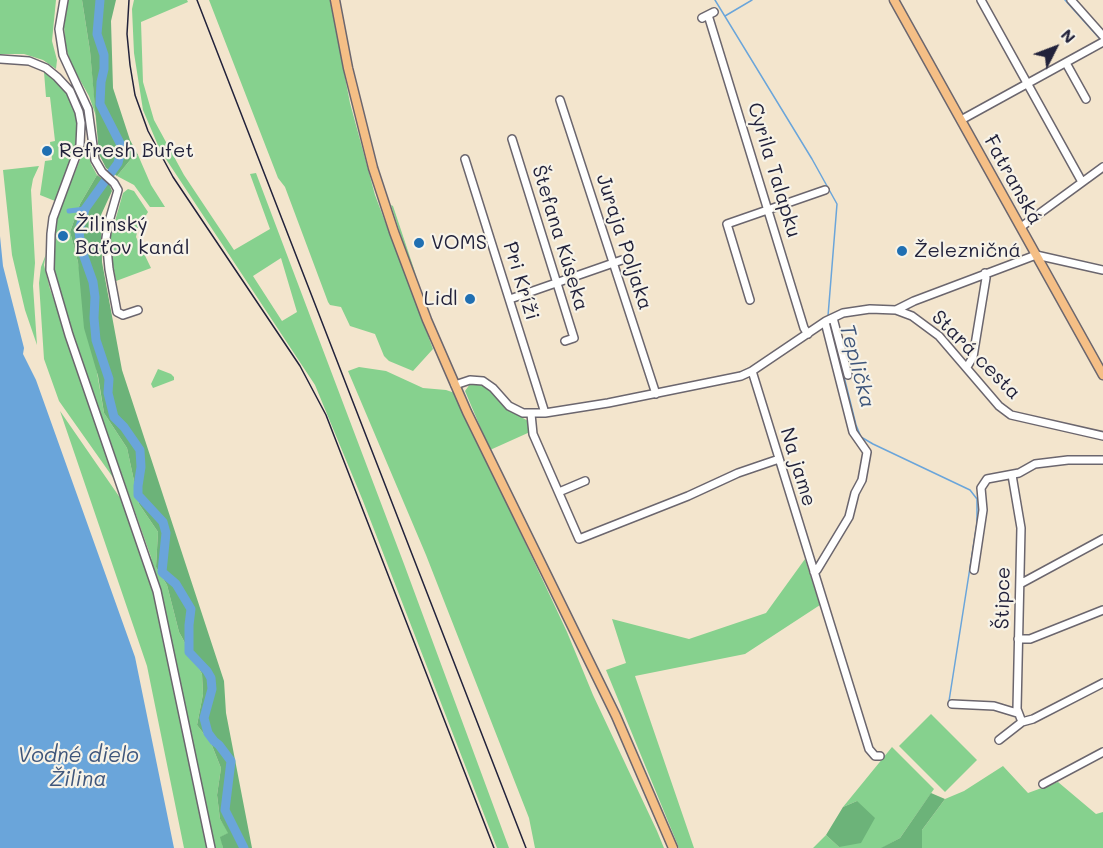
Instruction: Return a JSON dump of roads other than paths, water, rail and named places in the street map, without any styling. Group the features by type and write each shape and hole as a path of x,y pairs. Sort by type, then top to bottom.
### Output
{"main road":[{"path":"335,0 350,78 373,168 410,276 455,385 616,716 673,848"},
{"name":"Fatranská","path":"894,0 1103,375"}],"street":[{"path":"64,0 59,29 61,48 67,66 85,99 91,120 93,152 102,172 117,186 106,238 117,312 123,315 138,310"},
{"path":"981,0 1083,182"},
{"path":"961,120 1066,63 1103,40 1071,0"},
{"name":"Cyrila Talapku","path":"708,15 804,328 808,334"},
{"path":"0,60 29,61 46,68 70,91 79,112 80,145 53,218 51,276 157,591 212,848"},
{"path":"1066,63 1086,99"},
{"name":"Juraja Poljaka","path":"560,100 656,394"},
{"name":"Štefana Kúseka","path":"512,139 574,338 565,341"},
{"name":"Pri Kríži","path":"465,159 545,413"},
{"path":"1021,227 1103,167"},
{"path":"750,300 727,224 825,190"},
{"path":"455,385 470,380 483,381 515,410 531,414 656,394 729,380 752,371 829,320 855,310 896,310 985,273 1036,255 1103,270"},
{"path":"510,299 622,260"},
{"path":"968,367 973,357 985,273"},
{"name":"Stará cesta","path":"896,310 912,316 939,336 968,367 999,406 1011,414 1103,436"},
{"path":"829,320 848,375"},
{"path":"814,572 849,517 855,493 862,480 867,452 853,432 829,320"},
{"name":"Na jame","path":"752,371 869,749 875,756 880,756"},
{"path":"531,414 533,434 579,539 688,496 738,473 779,459"},
{"path":"974,570 983,510 982,485 990,478 1012,475 1035,464 1068,460 1103,460"},
{"name":"Štipce","path":"1012,475 1021,528 1017,713 1022,722"},
{"path":"559,492 585,482"},
{"path":"1020,584 1103,538"},
{"path":"1018,639 1030,639 1103,610"},
{"path":"999,740 1022,722 1033,719 1103,683"},
{"path":"952,704 994,706 1017,713"},
{"path":"1043,784 1103,752"}],"water":[{"name":"Vodné dielo Žilina","path":"0,236 3,266 24,348 23,354 36,380 135,657 174,848 0,848"}],"waterway":[{"path":"100,0 97,34 104,55 100,104 122,147 118,163 85,209 79,231 81,248 93,282 96,340 109,379 108,393 114,417 140,450 138,495 163,522 166,533 162,572 176,584 191,609 189,652 211,678 212,689 204,718 208,733 231,761 225,810 244,848"},
{"name":"Teplička","path":"715,0 837,204 828,316"},
{"path":"725,16 752,0"},
{"path":"1065,0 1100,39"},
{"path":"69,211 85,209"},
{"name":"Teplička","path":"831,324 861,437 970,490 977,499 977,523 949,701"}],"railway":[{"path":"129,0 127,34 130,65 135,95 148,131 173,177 300,366 326,415 494,848"},
{"path":"197,0 526,848"}],"place":[{"name":"Refresh Bufet","path":"47,151"},
{"name":"Žilinský Baťov kanál","path":"63,236"},
{"name":"VOMS","path":"419,243"},
{"name":"Železničná","path":"902,251"},
{"name":"Lidl","path":"470,299"}]}
